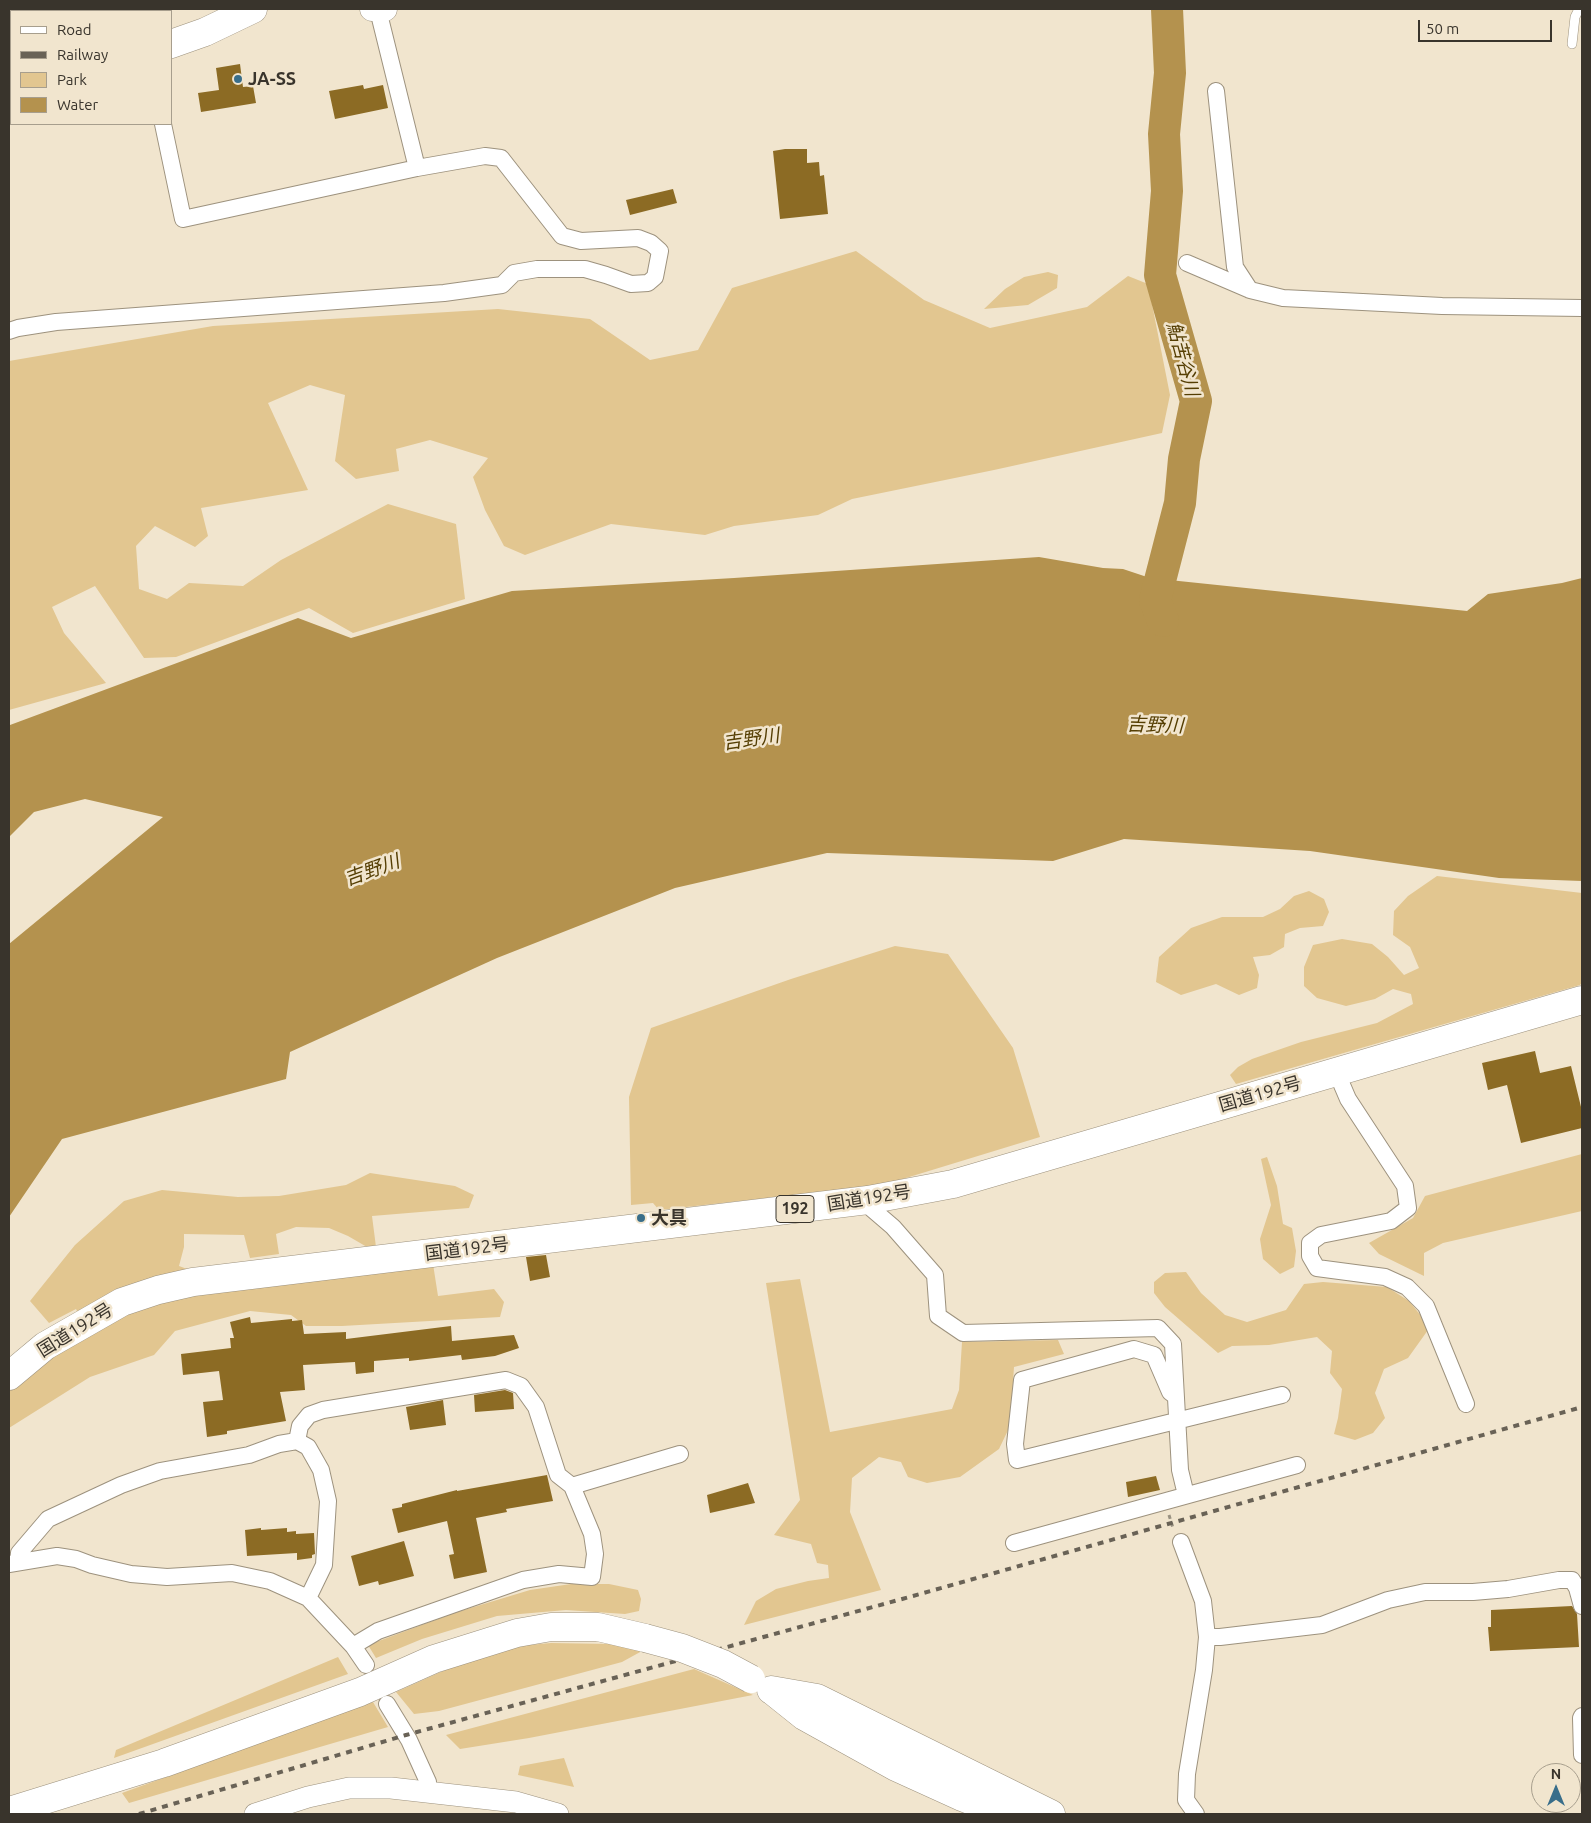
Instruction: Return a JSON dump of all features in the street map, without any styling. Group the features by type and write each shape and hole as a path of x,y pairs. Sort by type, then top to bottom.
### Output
{"highway":[{"path":"172,44 205,32 253,9"},
{"name":"国道192号","path":"9,1376 45,1346 122,1302 158,1290 193,1282 868,1200 952,1184 1579,1000"},
{"path":"9,1811 164,1763 360,1692 434,1659 516,1633 551,1627 598,1627 690,1651 723,1664 761,1684 804,1716 896,1767 1005,1814"},
{"path":"761,1684 816,1698 1052,1814"}],"street":[{"path":"379,9 417,168"},
{"path":"1216,91 1235,266 1250,290"},
{"path":"9,331 56,322 444,293 502,285 514,273 537,269 585,269 606,274 631,284 648,283 655,277 660,252 651,243 638,238 581,242 562,236 501,158 485,156 417,168 183,219 163,125"},
{"path":"1187,263 1250,290 1283,298 1442,306 1582,308"},
{"path":"1336,1071 1348,1099 1406,1186 1408,1208 1391,1222 1321,1235 1310,1243 1310,1256 1318,1268 1385,1277 1408,1287 1426,1306 1466,1404"},
{"path":"868,1200 872,1209 893,1227 935,1275 938,1316 963,1333 1158,1328 1173,1344 1180,1470 1179,1497"},
{"path":"1176,1397 1170,1392 1154,1355 1134,1349 1022,1380 1015,1444 1017,1460 1282,1394"},
{"path":"297,1441 300,1426 309,1415 322,1410 506,1380 521,1386 536,1407 558,1475 572,1486 592,1534 595,1554 592,1576 559,1574 523,1580 378,1630 353,1646"},
{"path":"13,1563 19,1553 48,1519 121,1485 160,1471 249,1455 279,1444 297,1441 308,1447 321,1470 328,1501 324,1565 308,1598"},
{"path":"572,1486 680,1454"},
{"path":"1014,1543 1297,1465"},
{"path":"1181,1542 1203,1601 1206,1637 1204,1670 1187,1774 1186,1800 1196,1814"},
{"path":"13,1563 57,1556 76,1559 92,1565 132,1574 167,1576 232,1573 270,1581 308,1598 353,1646 366,1665"},
{"path":"1206,1637 1322,1625 1388,1600 1425,1592 1473,1592 1508,1589 1559,1580 1572,1580 1577,1588 1582,1606"},
{"path":"387,1704 409,1740 428,1782 428,1791"},
{"path":"1582,1716 1582,1755"},
{"path":"255,1814 308,1796 349,1788 391,1788 428,1791 516,1802 558,1814"}],"lane":[{"path":"1572,44 1575,17 1579,9"}],"path":[{"path":"1179,1497 1168,1512 1175,1533 1181,1542"}],"green space":[{"path":"856,251 924,300 990,328 1087,307 1128,276 1148,284 1170,395 1162,433 852,499 818,515 734,526 705,535 611,524 525,555 504,546 485,510 473,477 488,458 430,440 396,449 399,471 356,479 335,461 345,395 310,385 268,403 308,490 201,508 208,536 195,547 155,526 136,546 139,589 167,599 189,583 243,586 281,560 388,504 456,524 465,599 353,633 309,608 176,657 144,658 95,586 52,607 64,633 106,683 9,710 9,361 213,326 498,309 590,319 650,360 698,350 732,288"},
{"path":"1048,272 1058,275 1057,288 1028,305 984,309 1005,289 1024,277"},
{"path":"1437,876 1582,893 1582,982 1580,985 1236,1084 1230,1075 1238,1067 1252,1059 1301,1042 1377,1023 1413,1004 1411,994 1393,989 1375,999 1346,1006 1317,998 1304,986 1304,967 1313,945 1342,939 1372,944 1388,957 1404,975 1419,968 1410,947 1393,935 1394,911 1408,896"},
{"path":"1309,891 1324,899 1329,912 1323,926 1300,928 1285,934 1284,947 1270,955 1253,957 1259,975 1257,988 1239,995 1216,984 1181,995 1156,982 1159,957 1191,928 1222,917 1263,917 1280,909 1294,896"},
{"path":"895,946 948,954 1013,1048 1040,1137 883,1185 659,1210 653,1203 631,1205 629,1097 651,1028 791,979"},
{"path":"1582,1154 1582,1211 1443,1243 1424,1253 1424,1276 1379,1254 1369,1243 1413,1218 1425,1196"},
{"path":"1267,1157 1277,1186 1283,1224 1292,1228 1296,1251 1294,1267 1280,1274 1263,1259 1260,1239 1271,1205 1261,1159"},
{"path":"370,1173 455,1186 474,1195 469,1208 372,1216 376,1247 367,1247 329,1228 296,1227 276,1234 279,1254 250,1258 244,1235 184,1234 184,1247 179,1266 236,1287 433,1264 438,1296 494,1289 504,1302 500,1317 342,1326 306,1326 291,1315 250,1311 175,1331 154,1355 90,1377 9,1428 9,1388 87,1331 76,1309 49,1323 30,1301 75,1245 124,1201 162,1190 238,1197 279,1196 346,1185"},
{"path":"1186,1272 1201,1293 1225,1315 1247,1322 1286,1310 1304,1284 1323,1282 1387,1287 1409,1301 1426,1322 1428,1330 1408,1358 1384,1369 1375,1393 1385,1418 1373,1433 1355,1440 1334,1434 1342,1389 1330,1373 1332,1351 1317,1337 1269,1345 1232,1346 1218,1353 1165,1307 1154,1293 1154,1282 1165,1273"},
{"path":"800,1279 830,1432 952,1409 959,1390 962,1342 1058,1340 1064,1354 1014,1367 1010,1426 999,1449 960,1477 927,1483 908,1477 901,1462 879,1457 852,1478 850,1512 881,1590 744,1625 756,1601 776,1589 829,1578 828,1565 817,1563 811,1544 774,1535 800,1500 766,1283"},
{"path":"571,1584 609,1584 638,1590 641,1599 639,1611 625,1614 566,1610 497,1616 422,1639 376,1658 368,1645 454,1613 530,1590"},
{"path":"551,1643 610,1644 642,1651 622,1662 439,1711 414,1714 396,1692 454,1666 506,1647"},
{"path":"338,1657 348,1674 114,1758 116,1750"},
{"path":"694,1669 753,1695 529,1738 460,1749 446,1735"},
{"path":"373,1702 388,1727 129,1803 122,1793"},
{"path":"564,1758 574,1787 518,1775 520,1766"}],"water":[{"name":"吉野川","path":"1039,557 1103,568 1123,569 1150,578 1467,611 1488,594 1562,583 1582,578 1582,881 1499,878 1310,851 1124,839 1053,861 827,853 675,888 497,958 290,1052 286,1079 62,1139 9,1217 9,944 163,817 85,799 34,812 9,837 10,725 298,618 351,638 512,591"}],"building":[{"path":"240,64 243,87 253,86 256,103 201,112 198,93 219,90 216,68"},
{"path":"363,85 364,89 383,85 388,108 335,119 329,91"},
{"path":"807,149 807,163 819,162 820,176 824,175 828,214 780,219 773,151"},
{"path":"673,189 677,203 630,215 626,200"},
{"path":"1535,1051 1540,1073 1571,1066 1582,1111 1582,1128 1521,1143 1507,1085 1488,1090 1482,1063"},
{"path":"546,1255 550,1277 530,1281 526,1257"},
{"path":"250,1317 251,1323 292,1319 292,1321 302,1320 304,1334 346,1332 346,1339 451,1326 452,1341 514,1335 519,1348 495,1356 462,1360 461,1355 409,1361 409,1358 374,1361 374,1372 356,1374 355,1362 303,1365 305,1390 280,1392 286,1421 227,1431 227,1434 207,1437 203,1402 223,1400 219,1371 183,1375 181,1354 231,1348 230,1338 234,1338 230,1322"},
{"path":"505,1390 513,1393 514,1409 475,1412 474,1395"},
{"path":"443,1400 446,1425 410,1430 406,1407"},
{"path":"547,1475 553,1501 506,1509 507,1512 476,1518 487,1572 454,1579 449,1555 454,1554 447,1521 398,1533 392,1509 402,1507 402,1504 457,1490"},
{"path":"1156,1476 1160,1490 1128,1497 1126,1482"},
{"path":"748,1483 755,1503 710,1513 707,1495"},
{"path":"261,1528 261,1530 287,1528 287,1532 296,1531 296,1534 314,1533 315,1554 312,1555 312,1558 297,1560 297,1553 247,1556 245,1530"},
{"path":"404,1541 414,1576 379,1585 378,1581 359,1586 351,1556"},
{"path":"1572,1606 1577,1614 1579,1647 1490,1651 1488,1627 1491,1627 1491,1610"}],"waterway":[{"name":"鮎苦谷川","path":"1163,621 1155,600 1180,503 1184,459 1196,401 1160,275 1167,191 1164,134 1170,73 1167,9"}],"railway":[{"path":"139,1814 406,1735 913,1596 1582,1407"}],"place":[{"name":"JA-SS","path":"238,79"},
{"name":"大具","path":"641,1218"}]}
